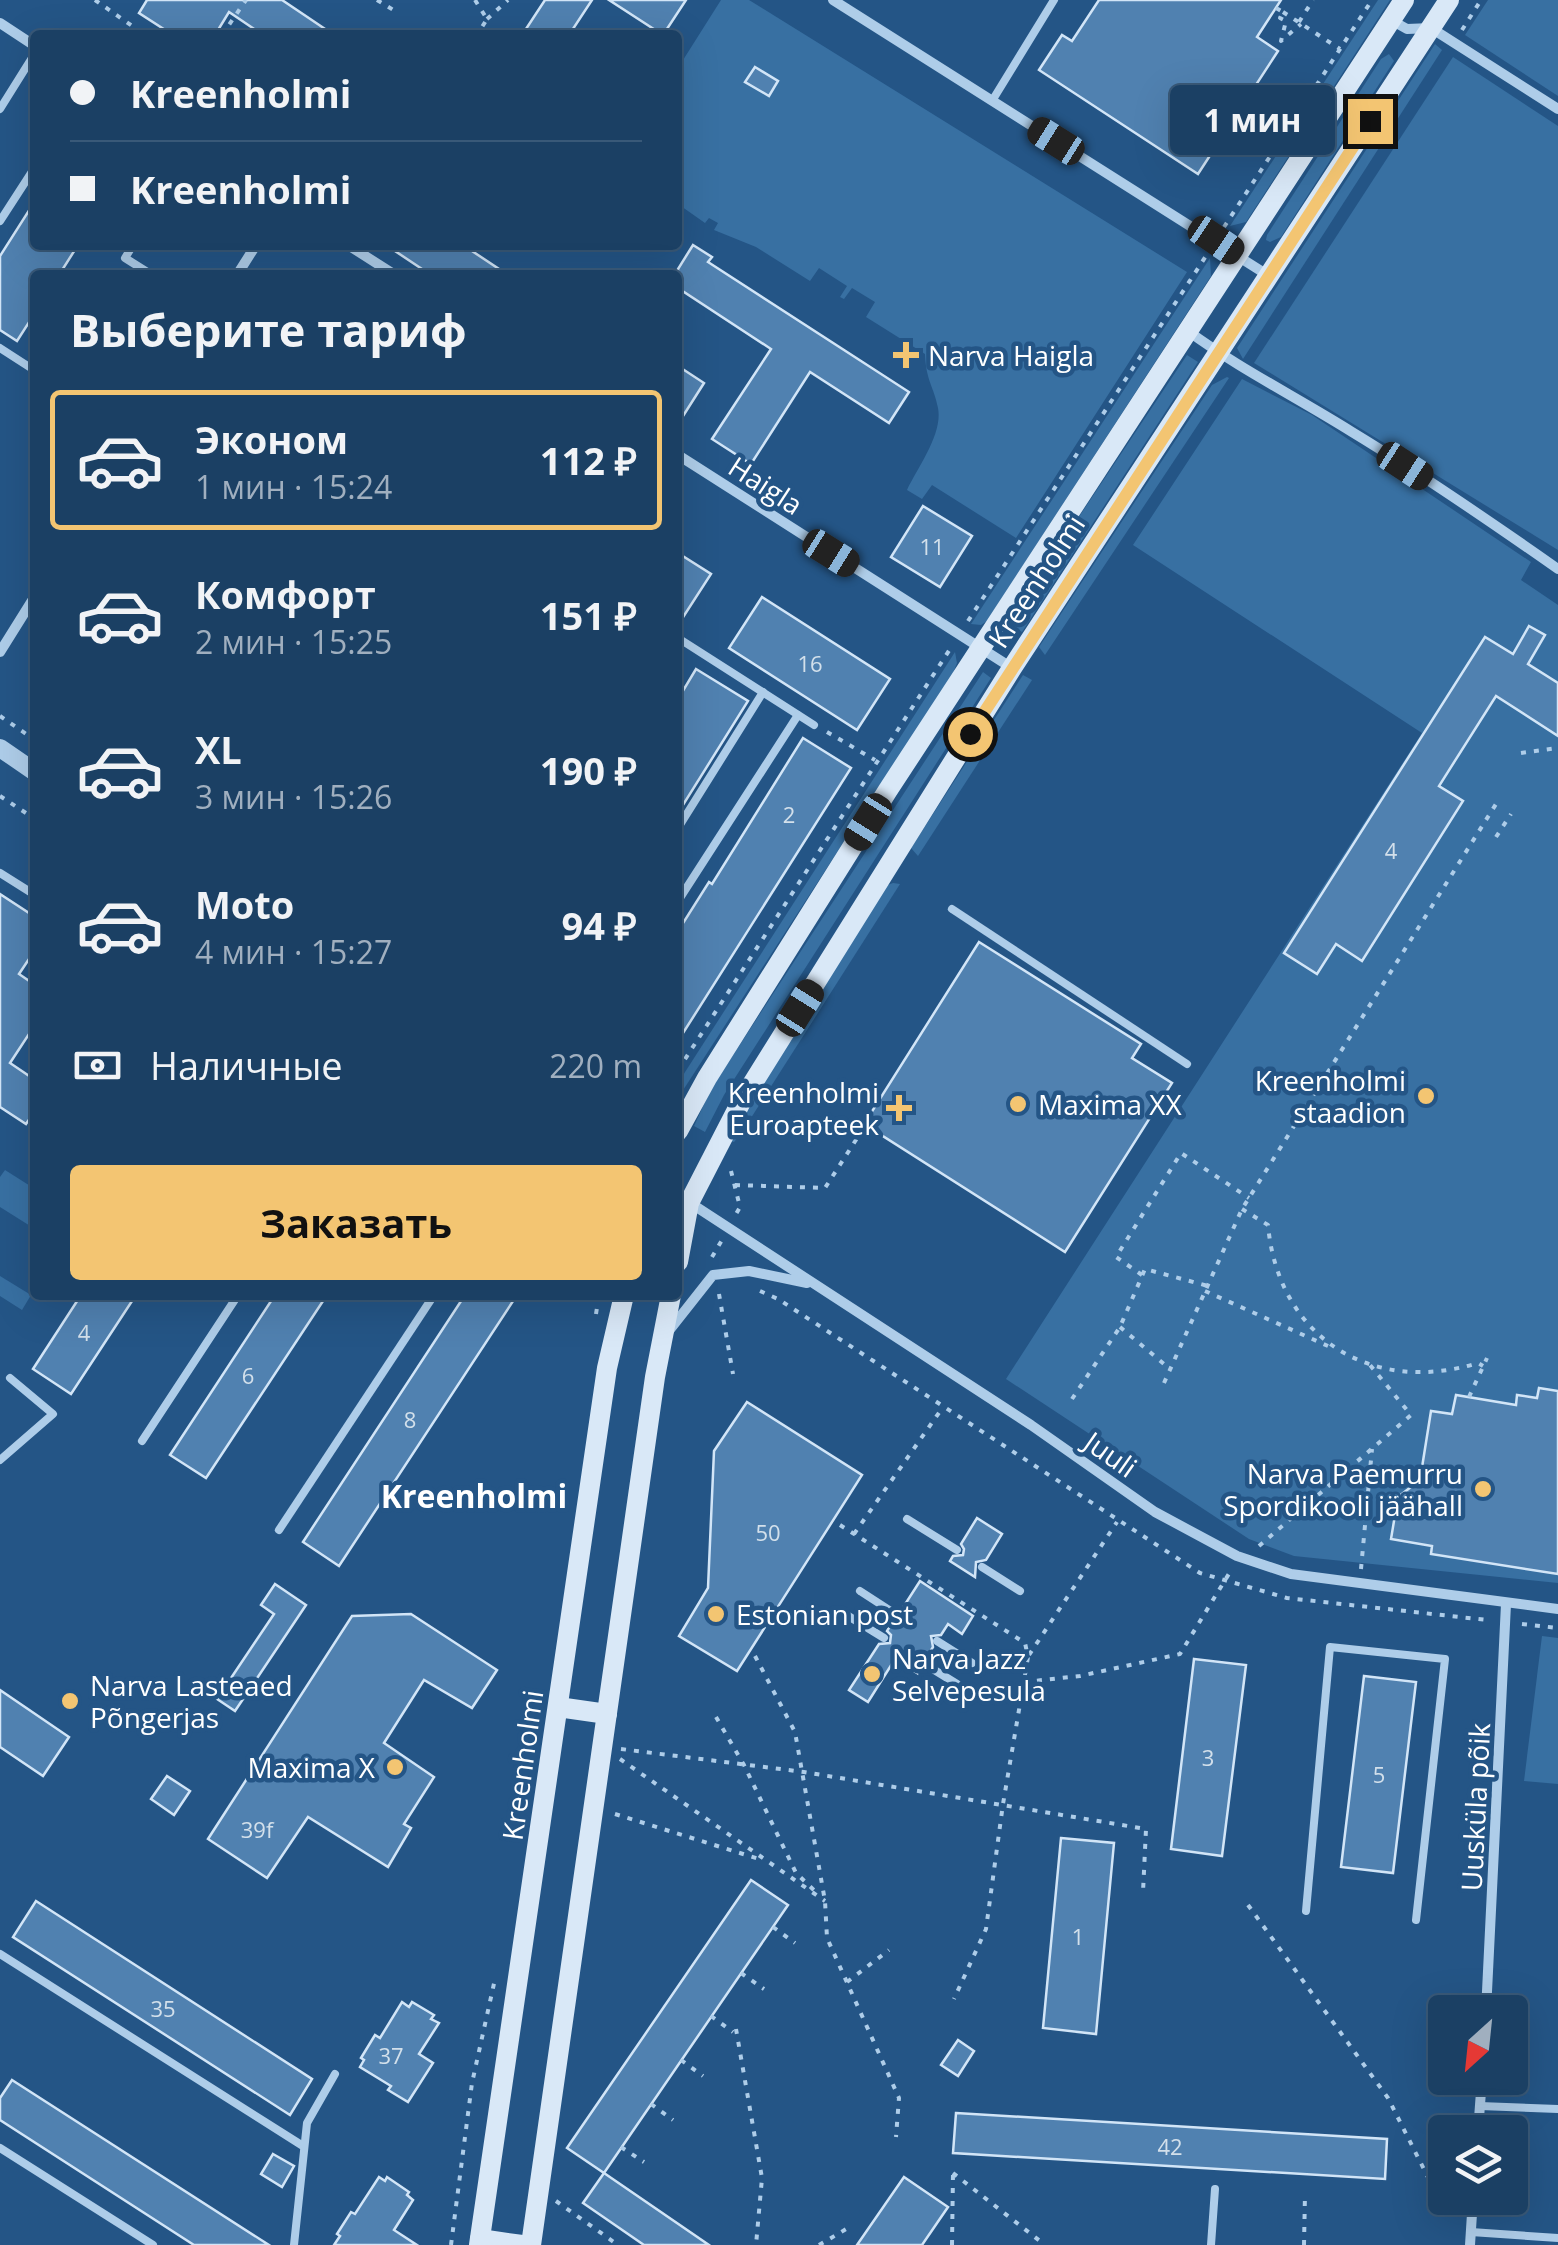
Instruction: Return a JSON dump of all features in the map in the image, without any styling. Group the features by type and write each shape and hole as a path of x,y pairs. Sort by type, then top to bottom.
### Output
{"main road":[{"name":"Kreenholmi","path":"682,1124 888,790 1404,0"},
{"name":"Kreenholmi","path":"683,1199 1012,668 1449,0"},
{"name":"Kreenholmi","path":"480,2242 607,1368 623,1300"},
{"path":"530,2245 670,1300"},
{"path":"558,1707 607,1714"},
{"path":"480,2242 522,2245"}],"street":[{"path":"832,0 1270,276"},
{"path":"1391,20 1407,29 1431,28 1558,110"},
{"path":"0,23 30,45"},
{"path":"356,250 387,270"},
{"path":"1188,331 1218,354 1352,431 1558,569"},
{"name":"Haigla","path":"682,458 1012,668"},
{"path":"0,652 30,604"},
{"path":"0,748 30,769"},
{"name":"Juuli","path":"683,1199 1031,1426 1155,1512 1238,1556 1291,1574 1558,1608"},
{"path":"662,1341 713,1275 749,1271 813,1284"},
{"name":"Uusküla põik","path":"1487,1995 1506,1604"},
{"path":"1479,2115 1481,2095"},
{"path":"1470,2245 1472,2215"}],"lane":[{"path":"992,101 1054,0"},
{"path":"0,110 30,58"},
{"path":"0,221 30,174"},
{"path":"130,250 125,258 144,270"},
{"path":"0,348 30,367"},
{"path":"682,641 814,725"},
{"path":"682,822 763,692"},
{"path":"682,895 798,715"},
{"path":"0,873 30,892"},
{"path":"952,909 1187,1064"},
{"path":"142,1442 235,1300"},
{"path":"279,1530 431,1300"},
{"path":"0,1460 53,1414 10,1378"},
{"path":"907,1519 957,1550"},
{"path":"982,1566 1020,1590"},
{"path":"860,1591 897,1615"},
{"path":"845,1614 884,1638"},
{"path":"937,1641 972,1663"},
{"path":"1306,1911 1330,1648 1445,1659 1416,1920"},
{"path":"923,1663 957,1684"},
{"path":"0,1954 303,2146"},
{"path":"294,2245 307,2123 335,2074"},
{"path":"1480,2106 1558,2109"},
{"path":"0,2148 154,2245"},
{"path":"1211,2245 1215,2189"},
{"path":"1471,2232 1558,2238"}],"path":[{"path":"94,0 138,30"},
{"path":"225,30 246,0"},
{"path":"377,0 394,11"},
{"path":"475,0 487,19"},
{"path":"480,30 508,0"},
{"path":"1283,12 1280,18 1286,21 1281,41 1300,23 1313,0"},
{"path":"682,1057 1372,0"},
{"path":"1454,42 1481,0"},
{"path":"1276,8 1340,49"},
{"path":"0,716 30,737"},
{"path":"814,725 876,761 888,790"},
{"path":"1521,753 1558,748"},
{"path":"0,796 30,816"},
{"path":"1164,1383 1242,1209 1496,804"},
{"path":"1496,837 1510,814"},
{"path":"735,1185 824,1188 863,1129"},
{"path":"1142,1275 1116,1257 1181,1153 1249,1198"},
{"path":"1242,1209 1268,1225 1274,1267 1282,1286 1305,1322 1337,1350"},
{"path":"1072,1399 1120,1327 1145,1268 1206,1289 1370,1366 1413,1374 1435,1374 1478,1363 1483,1366"},
{"path":"751,1288 778,1298 1200,1574 1287,1598 1558,1628"},
{"path":"706,1303 718,1289"},
{"path":"1120,1327 1170,1370"},
{"path":"1469,1397 1486,1358"},
{"path":"1024,1682 1080,1676 1180,1654 1226,1581 1243,1544 1255,1550 1411,1415 1370,1366"},
{"path":"854,1534 944,1406"},
{"path":"1360,1581 1372,1449"},
{"path":"1028,1657 1117,1522"},
{"path":"840,1525 1025,1643 1028,1657 986,1929 954,1998"},
{"path":"755,1656 795,1732 827,1938 899,2098 896,2137"},
{"path":"716,1717 744,1765 796,1873 824,1900"},
{"path":"602,1746 804,1772 1146,1828 1143,1892"},
{"path":"620,1759 824,1900"},
{"path":"610,1812 762,1860"},
{"path":"1248,1906 1388,2098 1428,2178"},
{"path":"773,1927 795,1943"},
{"path":"847,1982 889,1950"},
{"path":"741,1973 764,1989"},
{"path":"451,2245 472,2082 491,1988 498,1974"},
{"path":"711,2016 735,2031 762,2178 756,2245"},
{"path":"681,2060 703,2076"},
{"path":"651,2104 673,2120"},
{"path":"622,2147 644,2162"},
{"path":"952,2245 952,2173 1045,2245"},
{"path":"1304,2245 1305,2194"},
{"path":"819,2245 848,2228"}],"shaded area":[{"path":"721,0 749,0 1187,272 1016,538 932,485 922,499 907,490 937,429 938,408 925,354 866,317 875,302 852,288 844,299 840,297 847,286 819,268 810,281 756,247 714,230 718,223 709,218 705,223 682,207 682,62"},
{"path":"1378,0 1390,0 1246,222 1230,226"},
{"path":"1488,0 1558,0 1558,96 1465,35"},
{"path":"1435,44 1442,50 1243,359 1237,348"},
{"path":"1389,54 1394,61 1281,237 1266,240 1381,59"},
{"path":"1453,57 1558,126 1558,550 1254,363"},
{"path":"1210,258 1211,276 987,621 971,624"},
{"path":"1187,355 1198,362 1022,632 1008,623"},
{"path":"1227,377 1045,655 1039,647 1212,385"},
{"path":"1242,379 1312,415 1531,562 1521,580 1558,605 1558,1583 1294,1556 1249,1539 1006,1379 1422,733 1133,545"},
{"path":"955,652 957,663 953,673 682,1092 682,1077"},
{"path":"983,672 991,678 724,1095 705,1132 694,1126 711,1089"},
{"path":"1023,675 1032,680 918,856 911,848"},
{"path":"900,884 742,1132 734,1142 730,1141 786,1042 885,886"},
{"path":"5,1170 30,1186 30,1226 0,1207 0,1177"},
{"path":"0,1276 30,1294 22,1310 0,1296"},
{"path":"1542,1636 1558,1638 1558,1784 1524,1781"}],"building":[{"path":"147,0 282,0 327,30 256,30 229,12 218,30 165,30 139,13"},
{"path":"545,0 592,0 572,30 525,30"},
{"path":"609,0 686,0 666,30 655,30"},
{"path":"1099,0 1281,0 1257,37 1278,51 1198,174 1039,70 1062,35 1072,41"},
{"path":"755,67 778,81 769,96 745,82"},
{"path":"30,209 30,250 75,250 62,270 30,270 30,321 17,341 0,330 0,256"},
{"path":"693,245 712,257 708,262 909,392 889,423 810,372 751,464 712,439 771,349 682,291 682,270 678,269"},
{"path":"394,250 470,250 500,270 424,270"},
{"path":"682,369 704,383 682,418"},
{"path":"923,506 972,536 940,587 891,557"},
{"path":"682,556 711,574 682,619"},
{"path":"762,597 890,679 857,730 729,648"},
{"path":"1529,626 1545,635 1528,664 1558,683 1558,736 1496,696 1439,786 1463,801 1362,961 1336,944 1317,974 1284,953 1485,637 1513,654"},
{"path":"696,669 748,701 682,807 682,692"},
{"path":"803,738 851,768 682,1035 682,925 709,882 712,884"},
{"path":"0,894 30,914 30,958 19,974 30,982 30,1033 10,1063 30,1077 30,1118 26,1124 0,1107"},
{"name":"Maxima XX","path":"979,942 1141,1044 1132,1058 1172,1083 1065,1252 864,1124"},
{"path":"78,1300 133,1300 71,1394 33,1369"},
{"path":"272,1300 324,1300 206,1478 170,1455"},
{"path":"462,1300 514,1300 339,1566 303,1542"},
{"name":"Narva Paemurru Spordikooli jäähall","path":"1539,1388 1558,1391 1558,1574 1431,1554 1432,1546 1391,1539 1398,1497 1420,1480 1431,1411 1452,1414 1456,1395 1516,1405 1517,1395 1537,1398"},
{"path":"747,1402 862,1475 737,1671 679,1636 708,1588 714,1451"},
{"path":"977,1518 1002,1534 986,1560 976,1562 975,1577 950,1561 953,1556 963,1555 961,1544"},
{"path":"920,1581 973,1616 962,1634 948,1624 941,1635 931,1636 933,1647 927,1657 917,1658 917,1673 895,1659 868,1702 849,1690 879,1644 890,1643 887,1631 893,1621 903,1620 902,1609"},
{"path":"275,1584 306,1605 235,1711 217,1699 274,1614 261,1605"},
{"path":"411,1614 497,1670 472,1708 424,1680 384,1743 434,1777 404,1824 411,1828 388,1867 308,1817 267,1878 208,1839 352,1616"},
{"path":"1194,1659 1246,1665 1222,1856 1171,1849"},
{"path":"1364,1676 1416,1682 1393,1873 1341,1867"},
{"path":"0,1690 69,1737 43,1776 0,1747"},
{"path":"167,1776 190,1791 174,1815 151,1799"},
{"path":"1061,1838 1114,1843 1096,2034 1043,2028"},
{"path":"751,1880 788,1905 604,2173 567,2148"},
{"path":"36,1901 312,2079 290,2115 13,1937"},
{"path":"402,2002 409,2007 412,2002 434,2015 431,2019 439,2023 419,2054 433,2063 408,2102 360,2067 375,2035 380,2038"},
{"path":"958,2040 974,2051 958,2076 941,2065"},
{"path":"12,2080 269,2245 194,2245 0,2120 0,2098"},
{"path":"956,2113 1387,2139 1385,2179 953,2153"},
{"path":"273,2154 294,2166 282,2187 261,2174"},
{"path":"604,2173 709,2245 644,2245 583,2203"},
{"path":"379,2177 385,2181 387,2177 409,2192 407,2195 413,2200 394,2230 417,2245 334,2245 351,2212 355,2214"},
{"path":"904,2177 948,2207 922,2245 857,2245"}],"place":[{"name":"Narva Haigla","path":"906,355"},
{"name":"Kreenholmi staadion","path":"1426,1096"},
{"name":"Maxima XX","path":"1018,1104"},
{"name":"Kreenholmi Euroapteek","path":"899,1108"},
{"name":"Narva Paemurru Spordikooli jäähall","path":"1483,1489"},
{"name":"Estonian post","path":"716,1614"},
{"name":"Narva Jazz Selvepesula","path":"872,1674"},
{"name":"Narva Lasteaed Põngerjas","path":"70,1701"},
{"name":"Maxima X","path":"395,1767"}],"district":[{"name":"Kreenholmi","path":"474,1495"}],"route":[{"path":"970,734 1370,121"}]}
